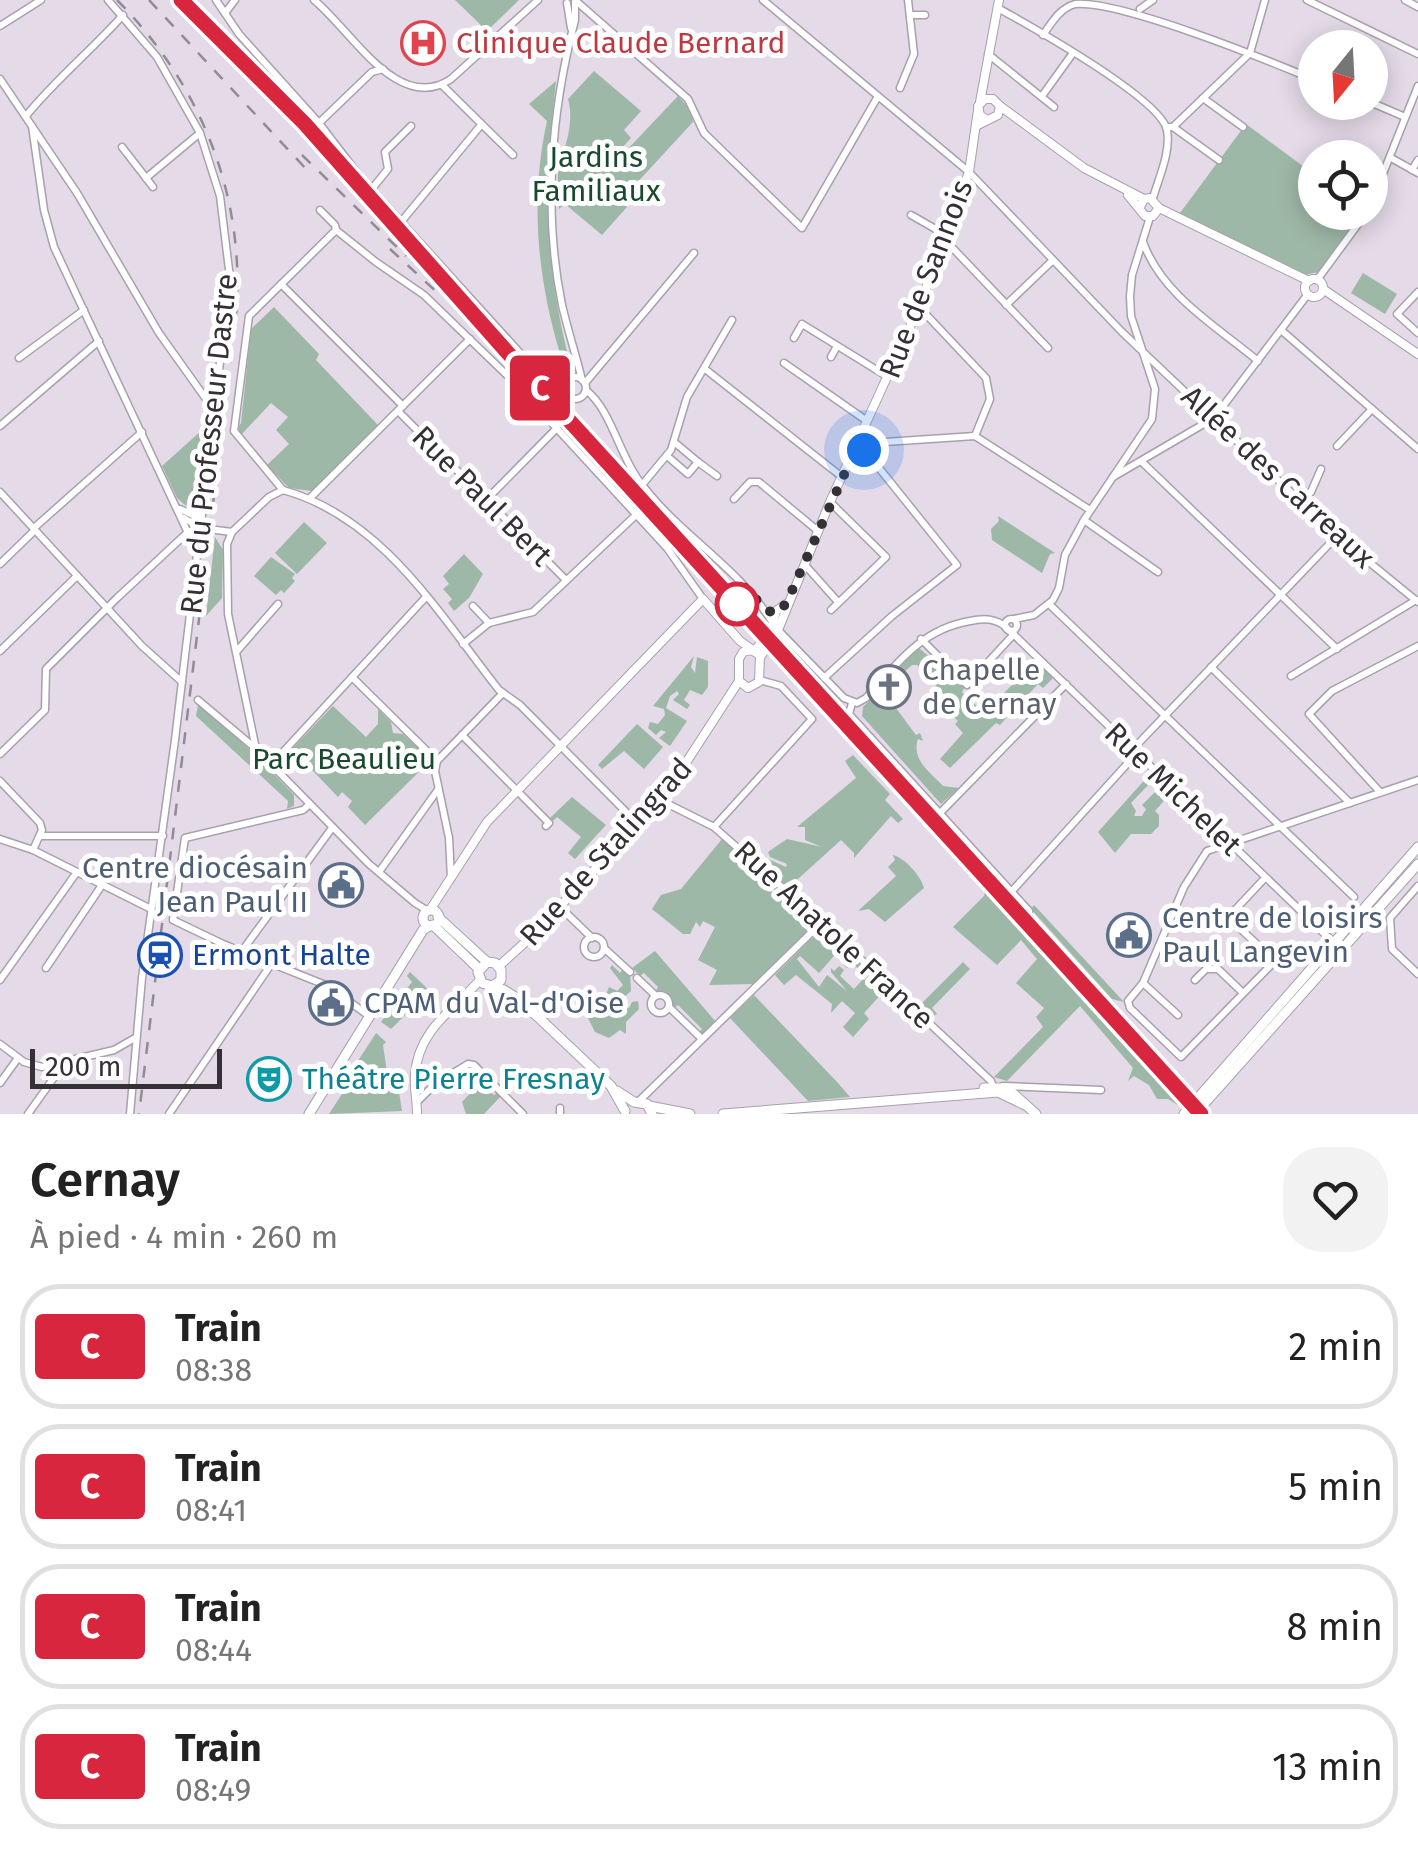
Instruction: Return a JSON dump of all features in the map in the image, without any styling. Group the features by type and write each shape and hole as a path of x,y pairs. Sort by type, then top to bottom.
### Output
{"main road":[{"path":"1184,1114 1418,847"},
{"path":"1196,1114 1418,864"},
{"path":"309,1114 429,919 486,976 520,1000 611,1086 647,1108"},
{"path":"486,976 500,971"},
{"path":"486,976 500,971"},
{"path":"500,971 520,1000"},
{"path":"611,1086 625,1112 647,1108 690,1114"},
{"path":"723,1114 1004,1090 1036,1114"}],"street":[{"path":"0,26 42,0"},
{"name":"Rue du Professeur Dastre","path":"108,0 157,57 200,133 220,196 228,247 229,292 151,909 130,1114"},
{"path":"216,0 238,34 319,123 371,190 542,376 557,391 600,410"},
{"path":"225,13 235,0"},
{"path":"314,0 396,81 412,88 442,85 538,0"},
{"name":"Allée des Carreaux","path":"762,0 969,172 1140,349 1336,536 1417,601"},
{"path":"900,88 915,46 908,0"},
{"path":"1140,9 1153,0"},
{"path":"921,639 968,685 1012,627 1049,604 1059,588 1065,555 1084,520 1147,430 1156,409 1155,389 1131,316 1130,296 1170,127 1250,54 1265,0"},
{"path":"1307,0 1418,54"},
{"path":"1405,0 1418,7"},
{"path":"571,1 688,99 704,134 802,228 878,98"},
{"path":"571,1 575,20 554,144 551,202 560,293 584,384 642,485 852,703"},
{"path":"571,1 571,34"},
{"path":"1043,34 1062,9 1080,2 1140,9 1298,73"},
{"path":"999,4 1152,106 1170,127 1219,160"},
{"name":"Rue de Sannois","path":"864,444 867,425 919,306 969,172 999,4"},
{"path":"575,20 588,13"},
{"path":"910,15 925,15"},
{"path":"26,116 44,92 123,16"},
{"path":"905,38 915,46"},
{"path":"1042,97 1073,53"},
{"path":"988,54 1054,107"},
{"path":"372,72 374,59"},
{"name":"Rue de Sannois","path":"985,66 986,86 996,102"},
{"path":"319,123 372,72 383,69"},
{"path":"0,78 77,193 159,333 211,406 216,406"},
{"path":"442,85 513,155"},
{"path":"1388,163 1418,86"},
{"path":"1204,98 1243,127"},
{"path":"979,106 996,102"},
{"path":"976,126 992,118 996,102"},
{"path":"996,102 1084,168 1149,210 1282,270 1337,300 1418,354"},
{"path":"979,106 992,118 1019,122"},
{"path":"1388,109 1405,116"},
{"path":"401,222 482,125"},
{"path":"32,126 51,236 198,555"},
{"path":"371,190 388,170 385,152 411,126"},
{"path":"146,178 200,133"},
{"path":"122,147 153,188"},
{"path":"1390,158 1415,171 1418,160"},
{"path":"320,210 336,225 336,230 424,295 558,428 668,548 703,599 740,641 756,652"},
{"path":"911,214 945,237 1048,348"},
{"path":"336,230 247,320 234,430 283,490 312,498 367,533 402,568 503,693 638,824"},
{"path":"1112,477 1214,418 1355,230"},
{"path":"1142,239 1151,265 1166,286 1258,361"},
{"path":"579,398 584,384 694,253"},
{"path":"1006,305 1052,261"},
{"name":"Rue Paul Bert","path":"281,284 566,580"},
{"path":"1418,292 1397,314 1418,333"},
{"path":"919,306 986,378 990,399 976,436"},
{"path":"19,358 84,310"},
{"path":"642,485 674,442 687,397 732,320"},
{"path":"794,338 802,324 888,376"},
{"path":"1281,330 1418,449"},
{"path":"312,498 470,339"},
{"path":"0,426 99,341"},
{"path":"830,357 837,346"},
{"path":"566,393 566,383 576,363"},
{"path":"784,363 867,425"},
{"path":"704,369 842,477"},
{"path":"571,378 584,384"},
{"path":"1337,446 1372,409"},
{"path":"486,500 558,428"},
{"path":"0,564 142,432"},
{"path":"759,682 756,652 786,604 852,457 864,444 976,436 1090,510"},
{"path":"674,442 716,476"},
{"path":"824,678 892,616 956,566 864,444"},
{"path":"666,456 688,474 698,462"},
{"path":"1142,462 1337,648"},
{"path":"1302,502 1321,469"},
{"path":"734,499 750,482 759,482 818,531"},
{"path":"256,749 226,602 230,538 269,498 283,490"},
{"path":"0,492 146,650 182,682"},
{"path":"830,502 886,558 832,610"},
{"path":"177,507 192,515 202,515"},
{"path":"462,644 489,624 532,612 636,515"},
{"path":"183,518 230,538"},
{"path":"1084,520 1158,572"},
{"path":"0,754 46,710 46,669 188,532 200,528"},
{"path":"1012,891 1166,716 1336,536"},
{"path":"804,564 838,602"},
{"path":"0,651 77,576"},
{"path":"272,764 425,598"},
{"path":"198,700 272,764 332,828 429,919 487,822 703,599"},
{"path":"1291,676 1417,601"},
{"path":"236,652 278,604"},
{"path":"1049,604 1354,898"},
{"path":"473,606 489,624"},
{"path":"994,616 1012,627"},
{"path":"852,703 866,698 921,639 957,623 978,619 996,620 1012,627"},
{"name":"Rue Michelet","path":"1012,627 1333,942"},
{"path":"714,827 812,719 781,686 759,682 747,688 739,681 740,641"},
{"path":"1380,792 1309,714 1332,691 1418,646"},
{"path":"741,655 756,652"},
{"path":"1212,667 1350,802"},
{"path":"352,678 437,761 451,879"},
{"name":"Rue de Stalingrad","path":"500,971 660,800 693,756 739,681"},
{"path":"940,813 1066,684"},
{"path":"437,761 503,693"},
{"path":"852,703 850,714 1029,911"},
{"path":"462,735 549,823 546,826"},
{"path":"1266,878 1232,912 1233,922 1273,959 1223,1018 1216,1018 1181,1057 1128,1004 1143,983 1152,955 1202,855 1418,780"},
{"path":"0,781 40,823 40,836 32,850"},
{"path":"378,872 438,790"},
{"name":"Rue Anatole France","path":"660,800 714,827 818,919 817,926 826,927 1004,1090"},
{"path":"310,804 303,810 185,838 173,920 328,986 369,1016"},
{"path":"242,951 332,828"},
{"path":"40,836 163,836"},
{"path":"0,839 32,850 151,909"},
{"path":"0,980 76,872"},
{"path":"46,968 102,885"},
{"path":"1418,886 1390,918 1392,949 1418,974"},
{"path":"560,907 592,938 602,940 604,948 656,996 666,998 668,1007 702,1039"},
{"path":"647,1108 702,1039 817,926"},
{"path":"592,938 585,944 588,955 597,956 604,948"},
{"path":"169,1114 272,962"},
{"path":"1195,980 1206,969 1218,969 1242,992"},
{"path":"417,1114 415,1079 418,1057 427,1036 486,976"},
{"path":"1143,983 1178,1015"},
{"path":"656,996 651,1004 654,1011 661,1014 668,1007"},
{"path":"1198,1096 1212,1097 1213,1084 1276,1012 1281,1001"},
{"path":"0,1044 18,1058 42,1068 114,1050 136,1038"},
{"path":"0,1083 18,1058"},
{"path":"28,1114 65,1062"},
{"path":"417,1098 468,1064 474,1065 518,1112"},
{"path":"415,1079 435,1084"},
{"path":"1025,1105 1033,1087"},
{"path":"1004,1090 1101,1090"}],"green space":[{"path":"455,0 519,0 487,31"},
{"name":"Jardins Familiaux","path":"594,71 641,111 624,130 631,138 621,149 624,153 678,96 690,109 693,122 621,200 627,207 602,235 565,204 559,209 559,166 570,123 568,99"},
{"path":"556,81 549,222 555,292 570,363 566,376 555,381 548,377 563,363 542,274 538,213 538,182 547,121 529,104"},
{"path":"1246,124 1298,162 1298,230 1349,230 1319,272 1304,275 1180,213"},
{"path":"1363,273 1397,294 1385,314 1351,293"},
{"path":"274,307 319,354 316,360 378,425 312,491 289,488 267,465 289,444 276,430 288,417 271,403 241,435 238,427 251,329"},
{"path":"211,422 193,512 177,498 162,466"},
{"path":"998,516 1055,553 1050,554 1042,573 992,540 991,529 999,521"},
{"path":"304,522 327,543 297,574 275,553"},
{"path":"215,537 223,550 222,598 206,616"},
{"path":"464,554 483,574 469,598 454,611 448,603 452,599 443,589 449,584 443,576"},
{"path":"271,557 295,574 295,581 284,593 281,590 276,595 254,576"},
{"path":"918,647 964,688 962,692 984,713 1036,661 1053,678 1043,688 1038,684 1000,725 996,723 950,768 940,759 963,733 955,724 958,721 946,710 952,703 917,665 901,675 896,671"},
{"path":"694,656 691,667 695,673 697,657 708,661 708,687 702,695 690,690 684,700 690,705 687,709 673,700 679,694 677,691 670,696 666,708 687,721 670,746 659,738 666,732 661,730 656,735 648,728 650,722 658,724 665,715 664,709 653,706"},
{"path":"904,693 908,698 896,708 916,735 920,733 923,741 918,739 919,759 943,786 959,788 941,804 862,716 863,707 875,695 889,708"},
{"path":"198,705 251,750 294,795 294,806 287,809 288,801 196,716"},
{"name":"Parc Beaulieu","path":"333,706 366,737 378,724 378,709 391,722 393,733 403,734 431,760 365,825 348,807 352,801 342,792 338,797 292,749"},
{"path":"637,724 663,747 644,769 624,751 602,769 598,765"},
{"path":"853,755 890,794 885,800 903,819 898,823 891,816 854,858 841,840 788,888 764,866 768,859 786,867 787,864 770,857 768,852 787,839 822,847 805,840 805,827 797,827 856,778 845,761"},
{"path":"1149,775 1152,781 1131,803 1136,811 1134,816 1142,816 1146,809 1142,805 1156,791 1153,785 1158,784 1169,795 1155,811 1159,826 1151,834 1131,834 1115,853 1098,832"},
{"path":"572,797 606,825 575,859 568,853 581,837 557,817 553,821 550,818"},
{"path":"722,839 813,921 813,926 754,984 709,985 717,970 698,960 715,927 703,921 700,927 696,922 690,934 683,934 652,909 661,895 681,889"},
{"path":"893,855 912,868 924,888 885,922 869,909 858,911 896,876 888,867 895,860"},
{"path":"986,887 1181,1107 1168,1099 1157,1099 1149,1085 1134,1076 1128,1081 1133,1068 1080,1006 1007,1081 994,1077 1043,1027 1036,1017 1044,1008 1016,983 1037,959 1021,940 997,965 953,927 984,896"},
{"path":"1034,905 1124,1002 1112,999 1031,909"},
{"path":"818,932 825,932 840,949 819,973 800,956 797,959 819,987 827,975 847,991 831,972 831,968 834,971 839,966 844,970 840,976 854,989 866,976 852,963 847,968 842,964 850,955 886,989 864,1013 869,1019 853,1037 843,1027 855,1013 842,1001 831,1013 832,1004 796,975 784,985 775,975"},
{"path":"655,951 716,1022 702,1035 702,1029 678,1005 674,1008 644,973 640,976 632,968"},
{"path":"963,962 970,969 932,1008 937,1014 929,1017 918,1007"},
{"path":"612,965 620,973 624,968 630,973 631,991 622,1004 629,1008 638,1001 639,1009 626,1022 626,1034 620,1030 609,1038 595,1032 584,1010 586,1002 604,1000 609,987 617,991 623,985 610,968"},
{"path":"410,972 430,991 391,1029 381,1022 412,982 407,976"},
{"path":"754,995 850,1097 808,1101 730,1018"},
{"path":"376,1033 386,1042 383,1045 390,1093 399,1092 402,1111 329,1114 351,1080 344,1075 350,1066 354,1067"},
{"path":"480,1083 501,1096 484,1114 466,1114 462,1102"}],"railway":[{"path":"117,0 146,32 193,102 223,180 237,263 237,306 139,1114"},
{"path":"149,0 307,170"},
{"path":"181,0 305,124 515,361 1200,1114"},
{"path":"302,155 406,256"},
{"path":"390,249 442,297"}],"train":[{"name":"C","path":"181,0 305,124 515,361 1201,1114"}],"place":[{"name":"Clinique Claude Bernard","path":"423,43"},
{"name":"Chapelle de Cernay","path":"889,687"},
{"name":"Centre diocésain Jean Paul II","path":"341,885"},
{"name":"Centre de loisirs Paul Langevin","path":"1129,935"},
{"name":"Ermont Halte","path":"160,955"},
{"name":"CPAM du Val-d'Oise","path":"331,1003"},
{"name":"Théâtre Pierre Fresnay","path":"269,1079"}],"route":[{"path":"737,604 745,587 774,614 786,604 852,457 864,450"}]}
